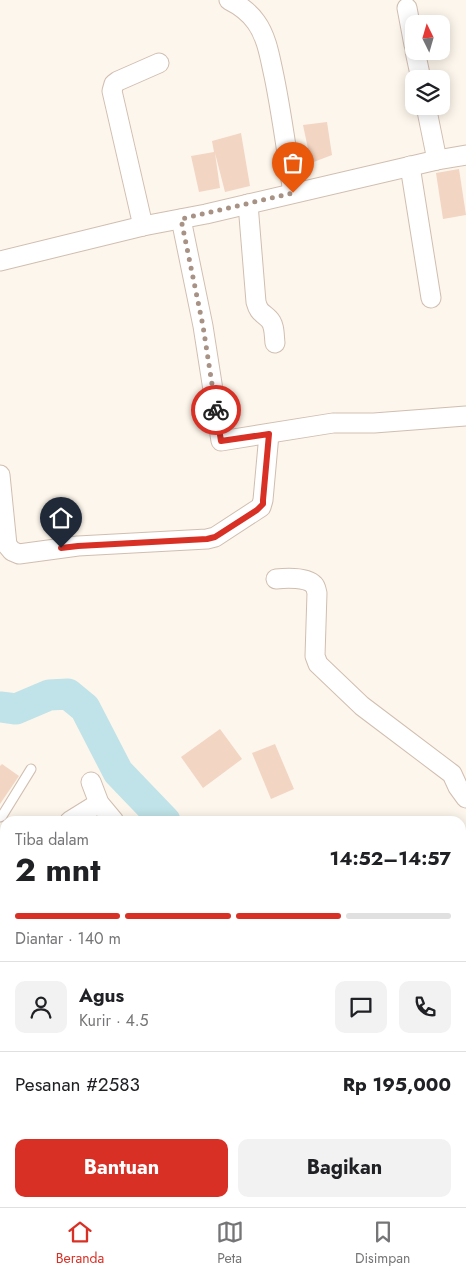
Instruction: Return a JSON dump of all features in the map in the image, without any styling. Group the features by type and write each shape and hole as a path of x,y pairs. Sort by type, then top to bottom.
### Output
{"street":[{"path":"229,0 240,6 256,21 265,40 279,100 293,193"},
{"path":"406,8 408,15"},
{"path":"143,226 112,90 114,84 118,81 159,63"},
{"path":"428,115 437,160"},
{"path":"0,262 143,226 466,155"},
{"path":"410,166 431,298"},
{"path":"248,204 256,302 262,315 269,319 273,325 276,343"},
{"path":"181,219 203,326 221,441 332,423 374,423 466,416"},
{"path":"0,475 7,545 12,551 19,554 78,546 207,539 215,537 257,510 263,504 269,434"},
{"path":"276,579 290,578 312,582 317,593 314,656 318,664 362,706 452,774 466,798"},
{"path":"91,782 100,803 110,816"},
{"path":"78,816 100,803"}],"lane":[{"path":"2,816 31,769"}],"building":[{"path":"327,122 332,155 311,163 303,125"},
{"path":"241,133 250,186 225,192 215,153 220,188 199,192 191,156 214,152 212,141"},
{"path":"459,169 466,215 443,219 436,173"},
{"path":"220,729 242,759 203,788 181,757"},
{"path":"275,744 294,789 271,799 252,753"},
{"path":"2,764 19,776 0,804 0,766"}],"waterway":[{"path":"0,707 16,709 49,695 68,694 85,708 118,772 160,816"}],"way so far":[{"path":"216,410 203,326 181,219 293,193"}],"route":[{"path":"61,548 207,539 215,537 261,507 263,504 269,434 221,441 216,410"}]}
